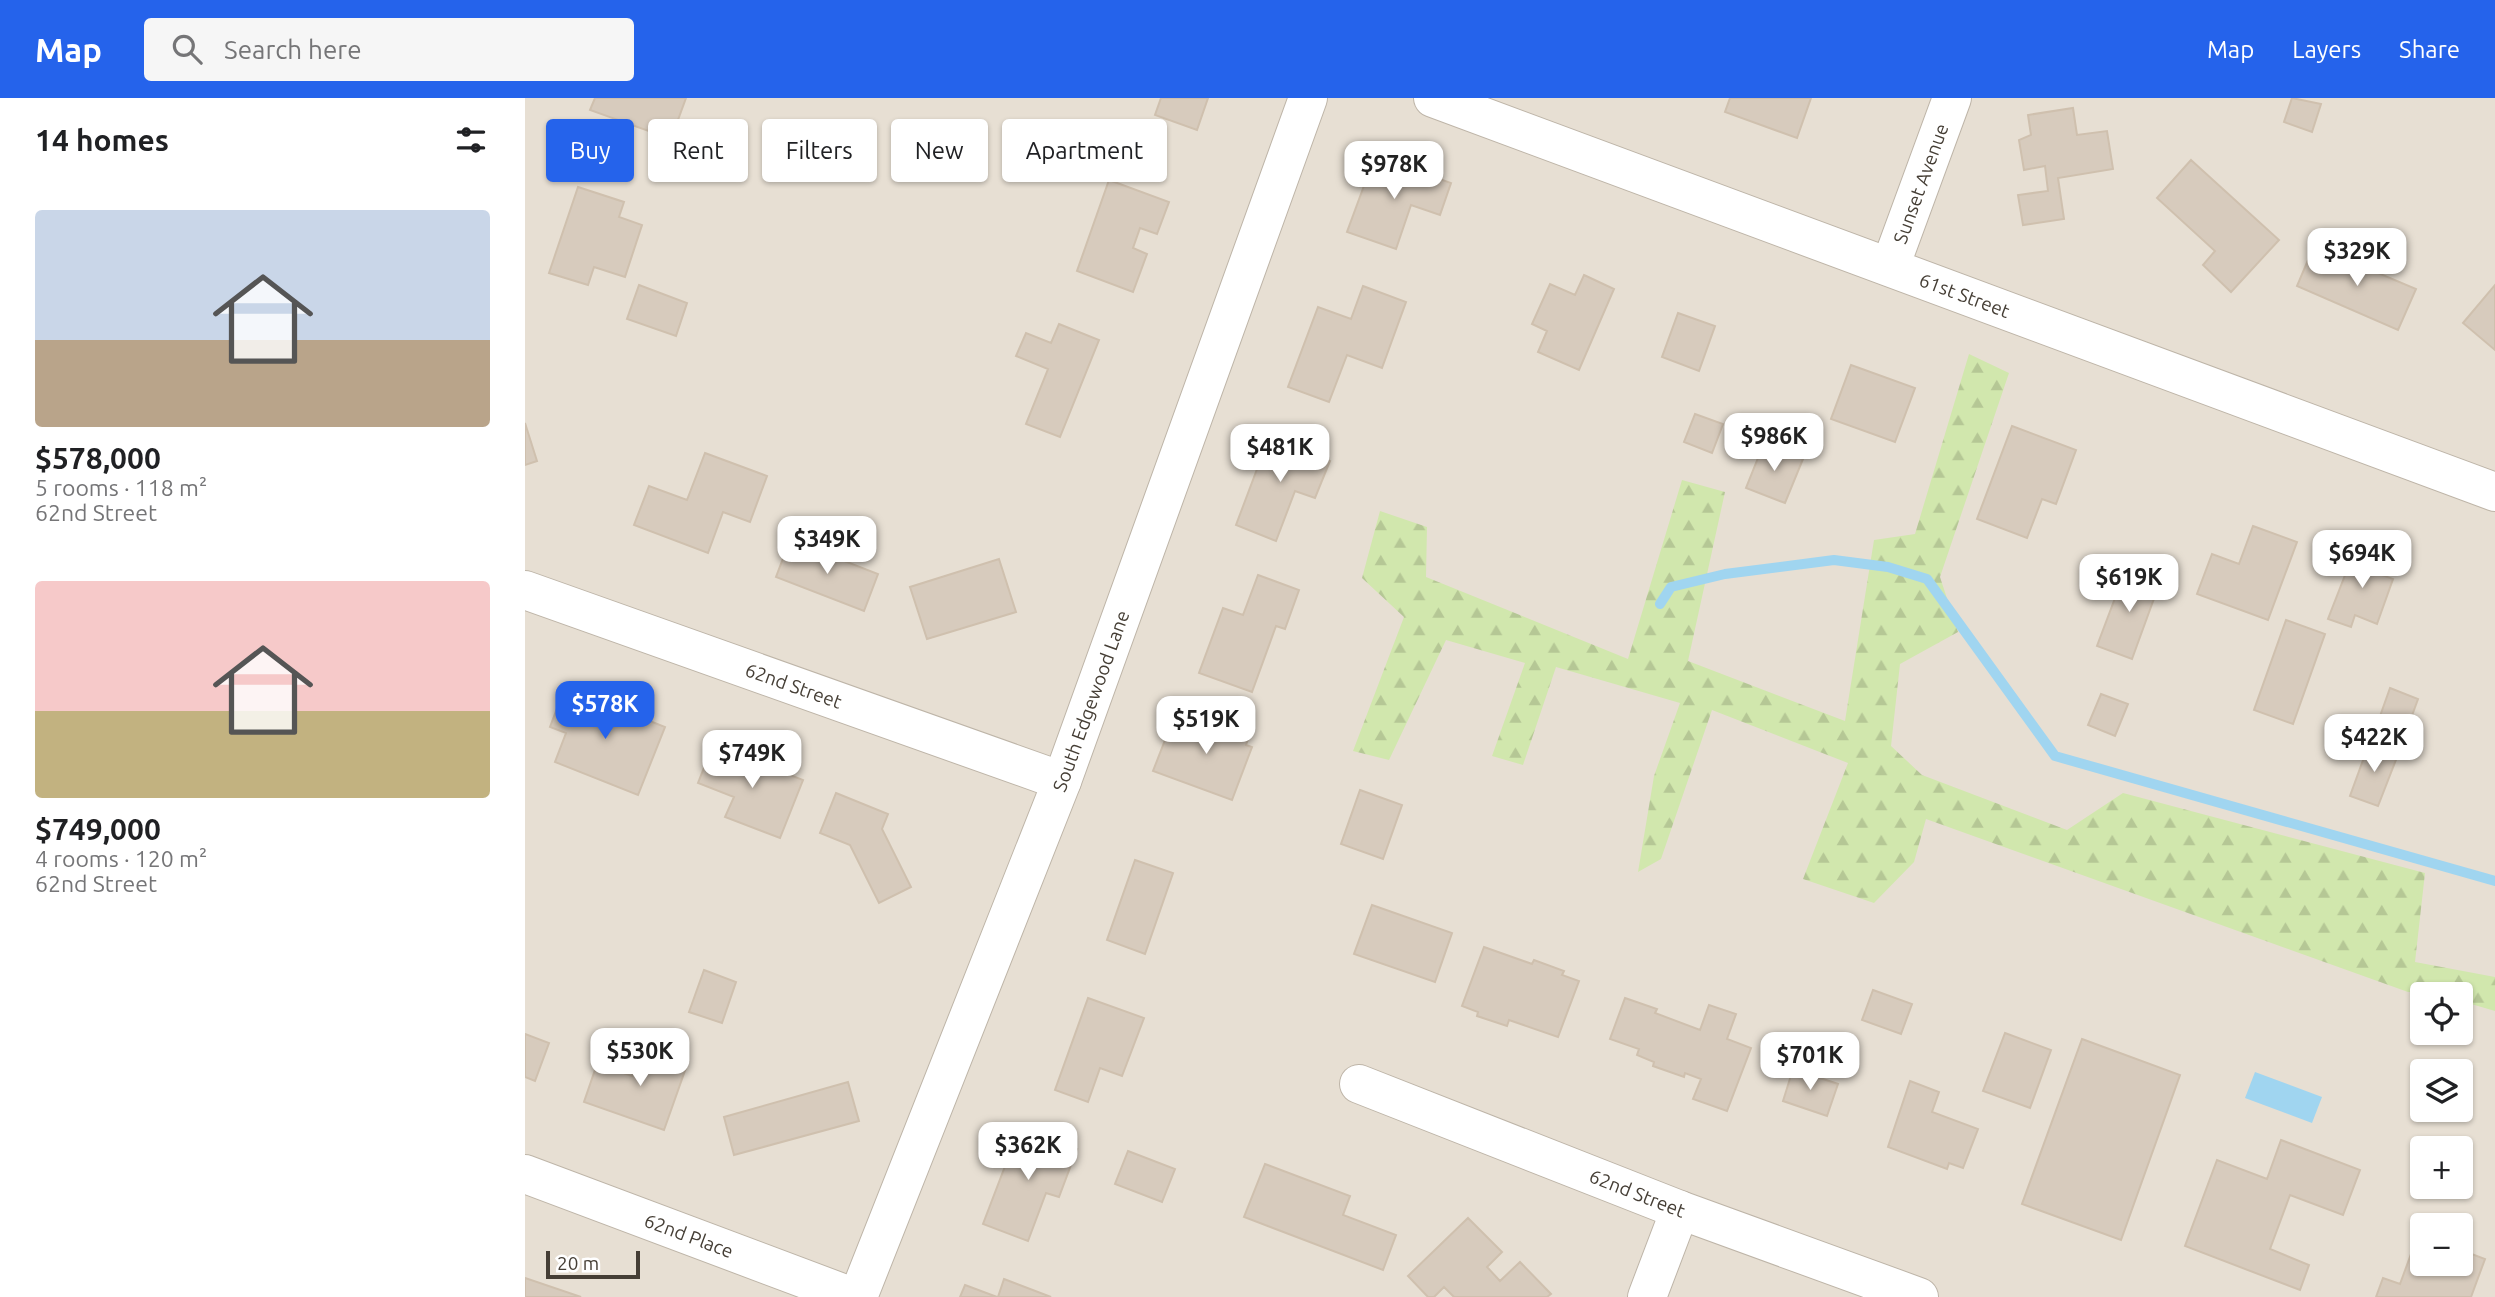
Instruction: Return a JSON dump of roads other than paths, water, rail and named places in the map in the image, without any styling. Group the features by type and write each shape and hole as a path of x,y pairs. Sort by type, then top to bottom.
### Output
{"street":[{"name":"South Edgewood Lane","path":"855,1297 1062,781 1308,98"},
{"name":"61st Street","path":"1433,98 2495,492"},
{"name":"Sunset Avenue","path":"1890,267 1952,98"},
{"name":"62nd Street","path":"525,590 1062,781"},
{"name":"62nd Street","path":"1359,1084 1680,1210 1919,1297"},
{"name":"62nd Place","path":"525,1174 855,1297"},
{"path":"1647,1297 1680,1210"}],"water":[{"path":"2255,1072 2322,1097 2312,1123 2245,1098"}],"waterway":[{"path":"1660,604 1671,587 1725,574 1834,560 1888,567 1927,579 2055,756 2495,881"}]}
